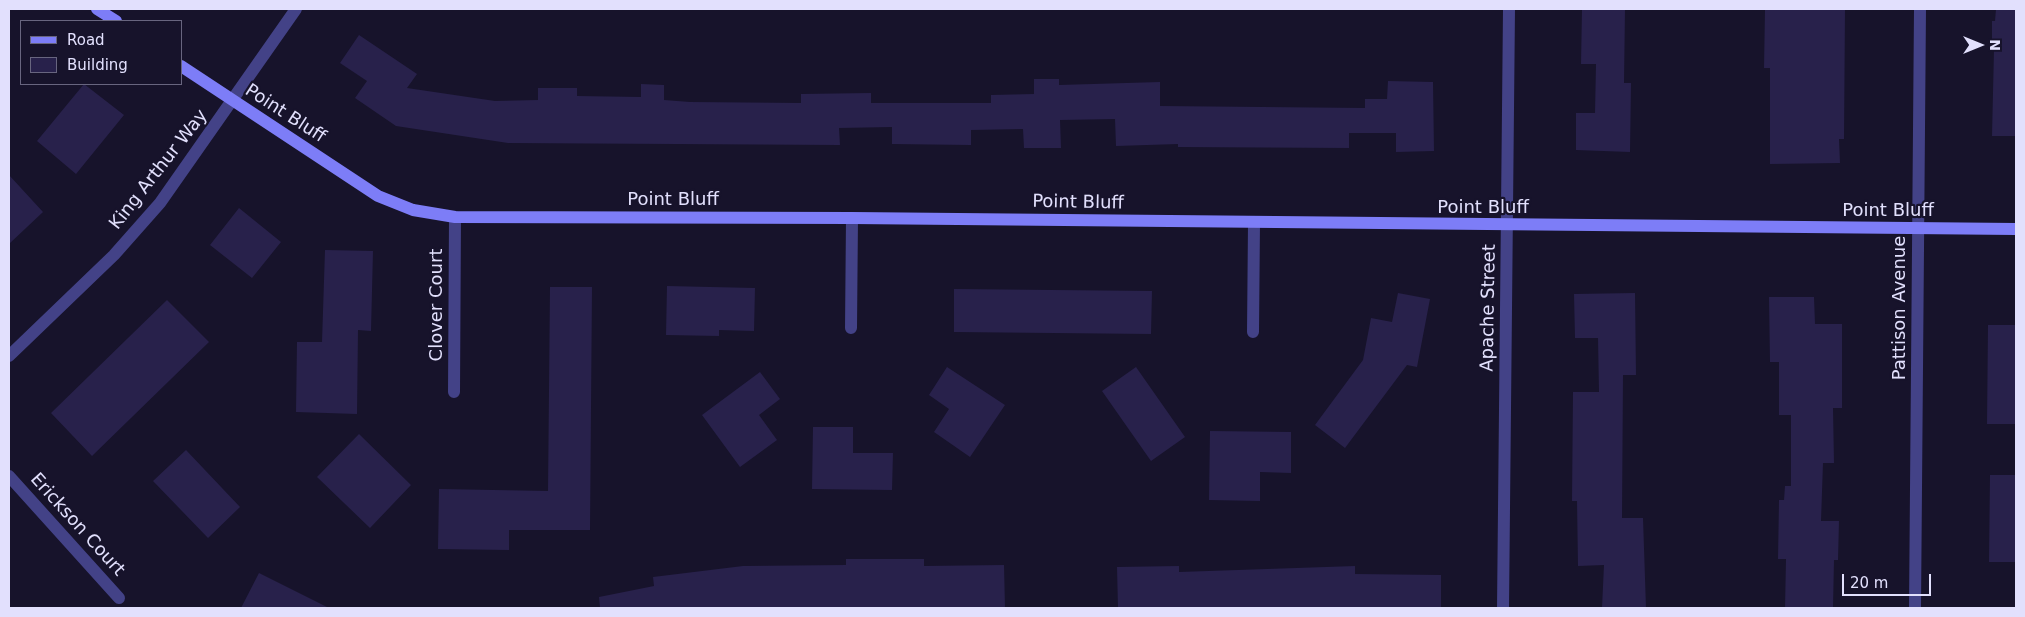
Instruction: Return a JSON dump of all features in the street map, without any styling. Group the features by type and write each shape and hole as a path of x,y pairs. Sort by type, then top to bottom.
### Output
{"street":[{"path":"98,9 114,20"},
{"name":"King Arthur Way","path":"9,356 114,255 160,203 296,9"},
{"name":"Apache Street","path":"1503,608 1508,225 1508,9"},
{"name":"Pattison Avenue","path":"1915,608 1920,9"},
{"name":"Point Bluff","path":"182,67 378,196 413,210 455,217 852,218 2016,229"},
{"name":"Clover Court","path":"454,392 455,217"},
{"path":"852,218 852,328"},
{"path":"1253,332 1254,223"},
{"name":"Erickson Court","path":"9,476 119,598"}],"building":[{"path":"1582,9 1625,9 1624,83 1631,83 1630,152 1576,150 1576,113 1595,113 1596,64 1581,64"},
{"path":"1765,9 1845,9 1844,139 1839,139 1840,163 1770,164 1770,68 1764,68"},
{"path":"1996,9 2016,9 2016,136 1992,136 1994,49 1992,49 1992,21 1995,21"},
{"path":"359,35 417,74 407,88 495,101 538,100 538,88 577,88 577,96 641,97 641,84 664,85 664,100 690,102 801,103 801,94 871,93 871,103 991,103 991,95 1034,94 1034,79 1059,79 1059,85 1160,82 1160,106 1365,108 1365,99 1387,99 1388,81 1433,82 1434,151 1396,152 1396,133 1349,133 1349,148 1178,147 1178,144 1116,146 1115,119 1060,120 1061,148 1024,148 1023,129 971,130 971,145 892,144 892,127 839,128 840,145 508,143 396,126 355,98 367,81 340,63"},
{"path":"83,85 124,115 76,174 37,141"},
{"path":"9,175 43,212 9,244"},
{"path":"239,208 281,242 252,278 210,245"},
{"path":"325,250 373,251 371,331 358,330 357,414 296,412 297,342 322,342"},
{"path":"667,286 755,288 754,331 719,330 719,336 666,335"},
{"path":"550,287 592,287 590,530 509,530 509,550 438,549 439,489 548,491"},
{"path":"954,289 1152,291 1151,334 954,332"},
{"path":"1398,293 1430,299 1417,367 1407,365 1345,448 1315,425 1363,360 1371,318 1392,322"},
{"path":"1635,293 1636,375 1623,375 1622,518 1643,518 1646,608 1602,608 1604,565 1578,566 1577,501 1572,501 1573,392 1599,392 1598,338 1575,338 1574,294"},
{"path":"1769,297 1814,297 1815,324 1842,324 1842,408 1833,408 1834,463 1823,463 1821,521 1839,521 1838,560 1834,560 1833,608 1785,608 1786,559 1778,559 1779,500 1784,500 1785,486 1791,486 1791,415 1779,415 1779,362 1770,362"},
{"path":"167,300 209,342 92,456 51,413"},
{"path":"1988,325 2016,325 2016,424 1987,424"},
{"path":"947,367 1005,405 970,457 934,432 949,409 929,395"},
{"path":"1136,367 1185,437 1151,461 1102,391"},
{"path":"760,372 780,399 759,415 777,440 740,467 702,415"},
{"path":"813,427 853,427 853,453 893,453 892,490 812,489"},
{"path":"1210,431 1291,432 1291,473 1260,472 1260,501 1209,500"},
{"path":"359,434 411,485 370,528 317,477"},
{"path":"186,450 240,507 208,538 153,481"},
{"path":"1990,475 2016,475 2016,562 1989,562"},
{"path":"846,559 924,559 924,566 1004,565 1005,608 600,608 599,597 654,586 653,577 743,566 846,565"},
{"path":"1179,566 1179,572 1355,566 1355,574 1441,575 1441,608 1118,608 1117,567"},
{"path":"259,573 329,608 241,608"}]}
